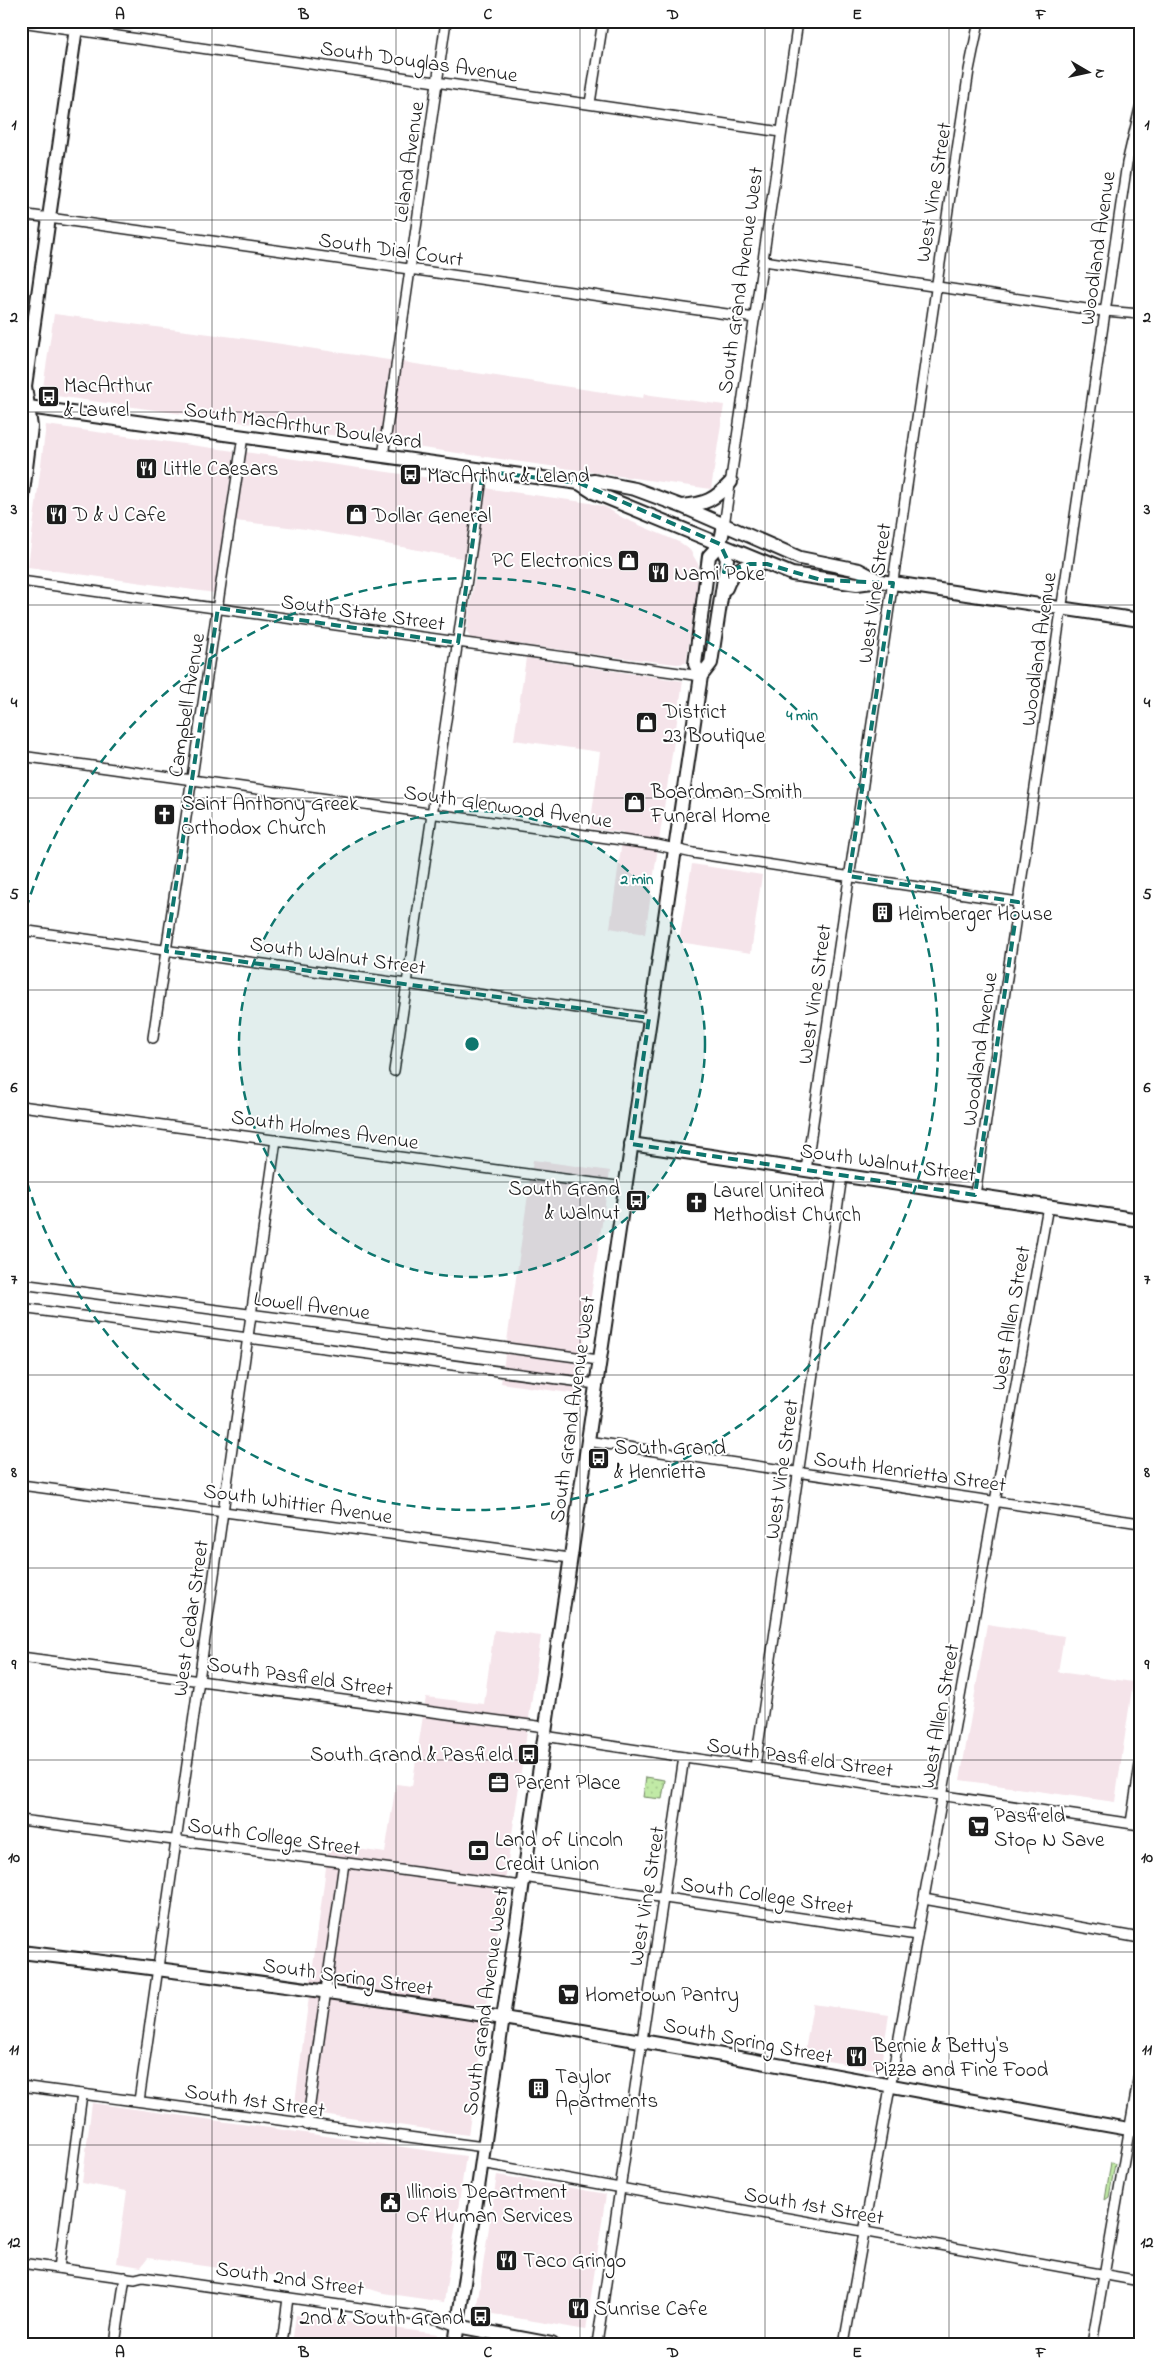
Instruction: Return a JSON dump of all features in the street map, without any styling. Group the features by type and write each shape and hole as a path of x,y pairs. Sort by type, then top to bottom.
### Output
{"main road":[{"path":"21,509 31,427 25,406 25,386 77,26"},
{"name":"South MacArthur Boulevard","path":"25,406 579,484 594,481 617,485 681,506 800,558 859,570 886,582"},
{"path":"681,506 706,503 720,494 731,482"},
{"name":"South MacArthur Boulevard","path":"579,484 593,492 792,574 821,580 857,584 886,582 1140,620"},
{"name":"South Grand Avenue West","path":"701,676 695,664 709,556 720,544 724,526"},
{"name":"South Grand Avenue West","path":"455,2344 624,1187 701,676 711,663 727,559 720,544"},
{"path":"719,605 730,577 738,568 750,564 767,564"},
{"name":"South Walnut Street","path":"631,1144 1140,1220"},
{"name":"South Spring Street","path":"21,1952 325,1992 502,2018 642,2041 1134,2130"},
{"name":"South 2nd Street","path":"457,2326 552,2344"}],"street":[{"name":"Leland Avenue","path":"383,456 446,21"},
{"path":"590,103 603,21"},
{"name":"South Grand Avenue West","path":"724,526 798,21"},
{"name":"West Vine Street","path":"806,1170 849,876 886,582 937,286 979,21"},
{"name":"South Douglas Avenue","path":"21,22 77,26 438,82 782,132"},
{"name":"Woodland Avenue","path":"975,1195 1127,163 1140,108"},
{"name":"South Dial Court","path":"21,214 755,318"},
{"path":"764,260 1106,312 1140,314"},
{"name":"Campbell Avenue","path":"153,1038 243,436"},
{"path":"394,1071 483,471"},
{"name":"South State Street","path":"21,581 701,676"},
{"name":"South Glenwood Avenue","path":"21,756 675,848 690,853 1018,902"},
{"name":"South Walnut Street","path":"21,930 650,1018"},
{"name":"South Holmes Avenue","path":"21,1106 624,1187"},
{"name":"West Cedar Street","path":"139,2101 276,1140"},
{"name":"West Vine Street","path":"755,1767 842,1176"},
{"name":"West Allen Street","path":"844,2344 1048,1206"},
{"name":"Lowell Avenue","path":"21,1284 599,1360"},
{"name":"Lowell Avenue","path":"21,1308 596,1384"},
{"name":"South Henrietta Street","path":"587,1441 1140,1523"},
{"name":"South Whittier Avenue","path":"21,1485 570,1558"},
{"name":"South Pasfield Street","path":"21,1657 199,1680 545,1731 684,1757 1135,1824"},
{"name":"West Vine Street","path":"596,2344 684,1757"},
{"path":"1135,1824 1140,1765"},
{"name":"South College Street","path":"21,1820 344,1863 664,1898 917,1935"},
{"path":"307,2125 344,1863"},
{"path":"924,1899 1140,1938"},
{"path":"1092,2344 1104,2275 1134,2130 1140,2069"},
{"name":"South 1st Street","path":"21,2086 484,2147"},
{"path":"59,2268 82,2094"},
{"name":"South 1st Street","path":"481,2163 1140,2281"},
{"name":"South 2nd Street","path":"21,2263 125,2277 135,2278 143,2276 442,2320 457,2326"},
{"path":"115,2344 125,2277"},
{"path":"282,2344 288,2298"}],"highlighted area":[{"path":"483,471 579,483 720,544 727,559 724,572 750,564 767,564 821,580 893,583 849,876 1018,902 975,1195 631,1144 649,1018 166,951 218,608 458,643"}],"shaded area":[{"path":"21,233 31,234 21,295"},
{"path":"54,314 241,338 643,398 644,394 724,405 711,489 42,394"},
{"path":"46,425 234,451 215,593 28,567"},
{"path":"245,452 473,484 491,489 590,503 605,507 623,518 681,543 690,550 698,564 699,574 686,663 677,664 615,657 471,638 467,633 467,629 477,561 306,529 235,521"},
{"path":"526,658 683,681 645,934 610,928 623,833 590,828 600,752 514,740"},
{"path":"692,864 762,875 751,953 679,942"},
{"path":"533,1160 610,1171 576,1394 501,1383"},
{"path":"987,1624 1064,1636 1058,1672 1133,1682 1115,1802 960,1780"},
{"path":"494,1630 541,1636 468,2135 294,2110 329,1845 385,1853 396,1784 412,1786 426,1697 484,1704"},
{"path":"813,2004 889,2015 880,2070 804,2057"},
{"path":"92,2103 466,2156 444,2302 383,2293 370,2289 148,2258 141,2267 117,2263 127,2191 82,2183"},
{"path":"497,2175 606,2194 586,2330 476,2311"},
{"path":"296,2315 438,2334 437,2344 292,2344"}],"green space":[{"path":"646,1777 665,1780 662,1799 643,1797"},
{"path":"1111,2162 1115,2164 1109,2197 1105,2200"}],"place":[{"name":"MacArthur & Laurel","path":"48,397"},
{"name":"Little Caesars","path":"147,468"},
{"name":"MacArthur & Leland","path":"411,475"},
{"name":"D & J Cafe","path":"57,514"},
{"name":"Dollar General","path":"356,515"},
{"name":"PC Electronics","path":"629,560"},
{"name":"Nami Poke","path":"658,573"},
{"name":"District 23 Boutique","path":"647,723"},
{"name":"Boardman-Smith Funeral Home","path":"635,803"},
{"name":"Saint Anthony Greek Orthodox Church","path":"165,815"},
{"name":"Heimberger House","path":"882,913"},
{"name":"South Grand & Walnut","path":"636,1200"},
{"name":"Laurel United Methodist Church","path":"697,1202"},
{"name":"South Grand & Henrietta","path":"598,1459"},
{"name":"South Grand & Pasfield","path":"529,1754"},
{"name":"Parent Place","path":"499,1782"},
{"name":"Pasfield Stop N Save","path":"978,1827"},
{"name":"Land of Lincoln Credit Union","path":"479,1851"},
{"name":"Hometown Pantry","path":"569,1994"},
{"name":"Bernie & Betty's Pizza and Fine Food","path":"857,2057"},
{"name":"Taylor Apartments","path":"539,2088"},
{"name":"Illinois Department Of Human Services","path":"390,2203"},
{"name":"Taco Gringo","path":"507,2260"},
{"name":"Sunrise Cafe","path":"578,2308"},
{"name":"2nd & South Grand","path":"480,2317"}]}
